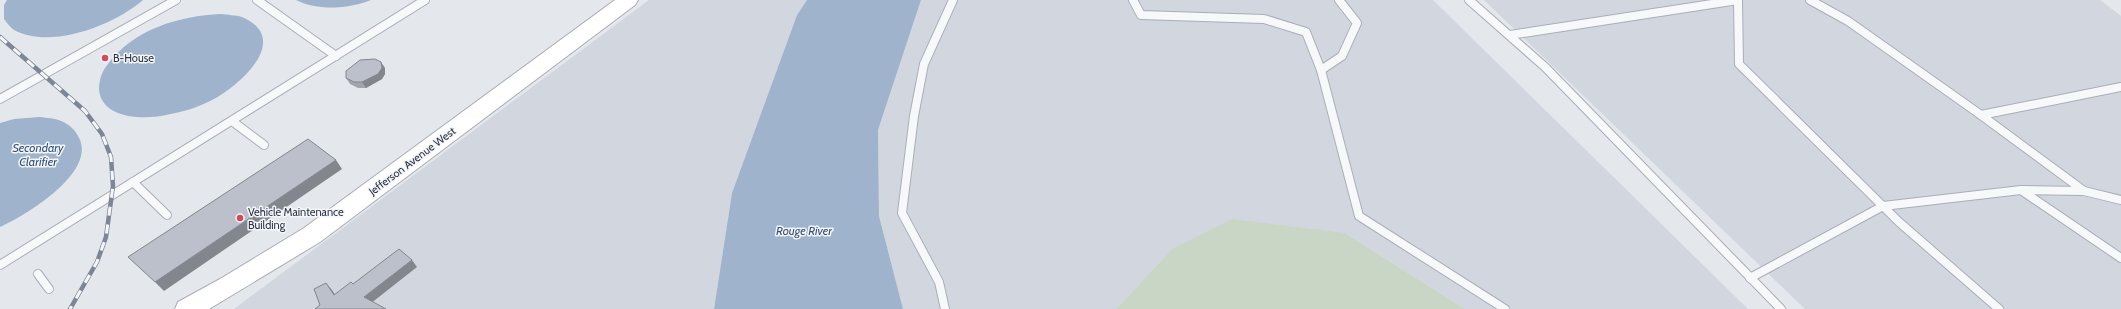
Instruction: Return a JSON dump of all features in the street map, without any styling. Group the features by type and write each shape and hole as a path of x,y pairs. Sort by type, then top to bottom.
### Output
{"main road":[{"name":"Jefferson Avenue West","path":"187,309 229,286 312,235 628,0"}],"lane":[{"path":"0,99 176,0"},
{"path":"257,0 336,56"},
{"path":"0,265 425,0"},
{"path":"945,309 939,282 902,214 914,116 924,64 954,0"},
{"path":"1133,0 1141,15 1264,19 1306,32 1321,70 1359,216 1505,309"},
{"path":"1321,70 1342,56 1357,22 1339,0"},
{"path":"1469,0 1545,67 1781,309"},
{"path":"1510,36 1738,0 1739,64 1883,206 1999,309"},
{"path":"1810,0 1848,22 1982,115 2084,191"},
{"path":"1982,115 2121,87"},
{"path":"232,121 264,145"},
{"path":"133,182 167,215"},
{"path":"1750,278 1883,206 2021,190 2084,191 2121,200"},
{"path":"2021,190 2121,258"},
{"path":"38,274 49,289"}],"shaded area":[{"path":"649,0 807,0 797,15 732,193 714,309 234,309"},
{"path":"921,0 1433,0 1748,309 1465,309 1345,233 1172,249 1116,309 903,309 879,216 878,130"},
{"path":"1484,0 2100,0 2121,16 2121,309 1805,309"}],"green space":[{"path":"1232,219 1345,233 1465,309 1116,309 1172,249"}],"water":[{"path":"7,0 143,0 116,18 99,26 82,32 63,36 46,37 29,35 14,30 4,19 4,5"},
{"path":"296,0 371,0 333,8 314,6"},
{"name":"Rouge River","path":"807,0 921,0 878,130 879,216 903,309 714,309 732,193 797,15"},
{"path":"221,14 242,17 256,26 263,37 262,49 256,62 235,84 206,103 178,113 157,117 135,117 125,115 115,112 107,106 102,99 99,89 101,76 108,64 131,42 144,33 174,21 205,15"},
{"name":"Secondary Clarifier","path":"40,117 59,120 68,124 75,131 80,140 82,153 77,166 67,180 55,192 25,214 0,227 0,123 14,119"}],"building":[{"path":"375,59 381,62 382,68 378,74 362,82 354,82 346,78 346,71 360,60"},
{"name":"Vehicle Maintenance Building","path":"308,139 336,160 155,282 128,257"},
{"path":"399,249 412,260 364,297 386,309 315,309 320,305 314,289 326,283 334,295 351,282 353,284"}],"railway":[{"path":"0,37 85,111 102,134 111,157 113,186 106,237 97,262 70,309"}],"place":[{"name":"B-House","path":"105,58"},
{"name":"Vehicle Maintenance Building","path":"240,218"}]}
